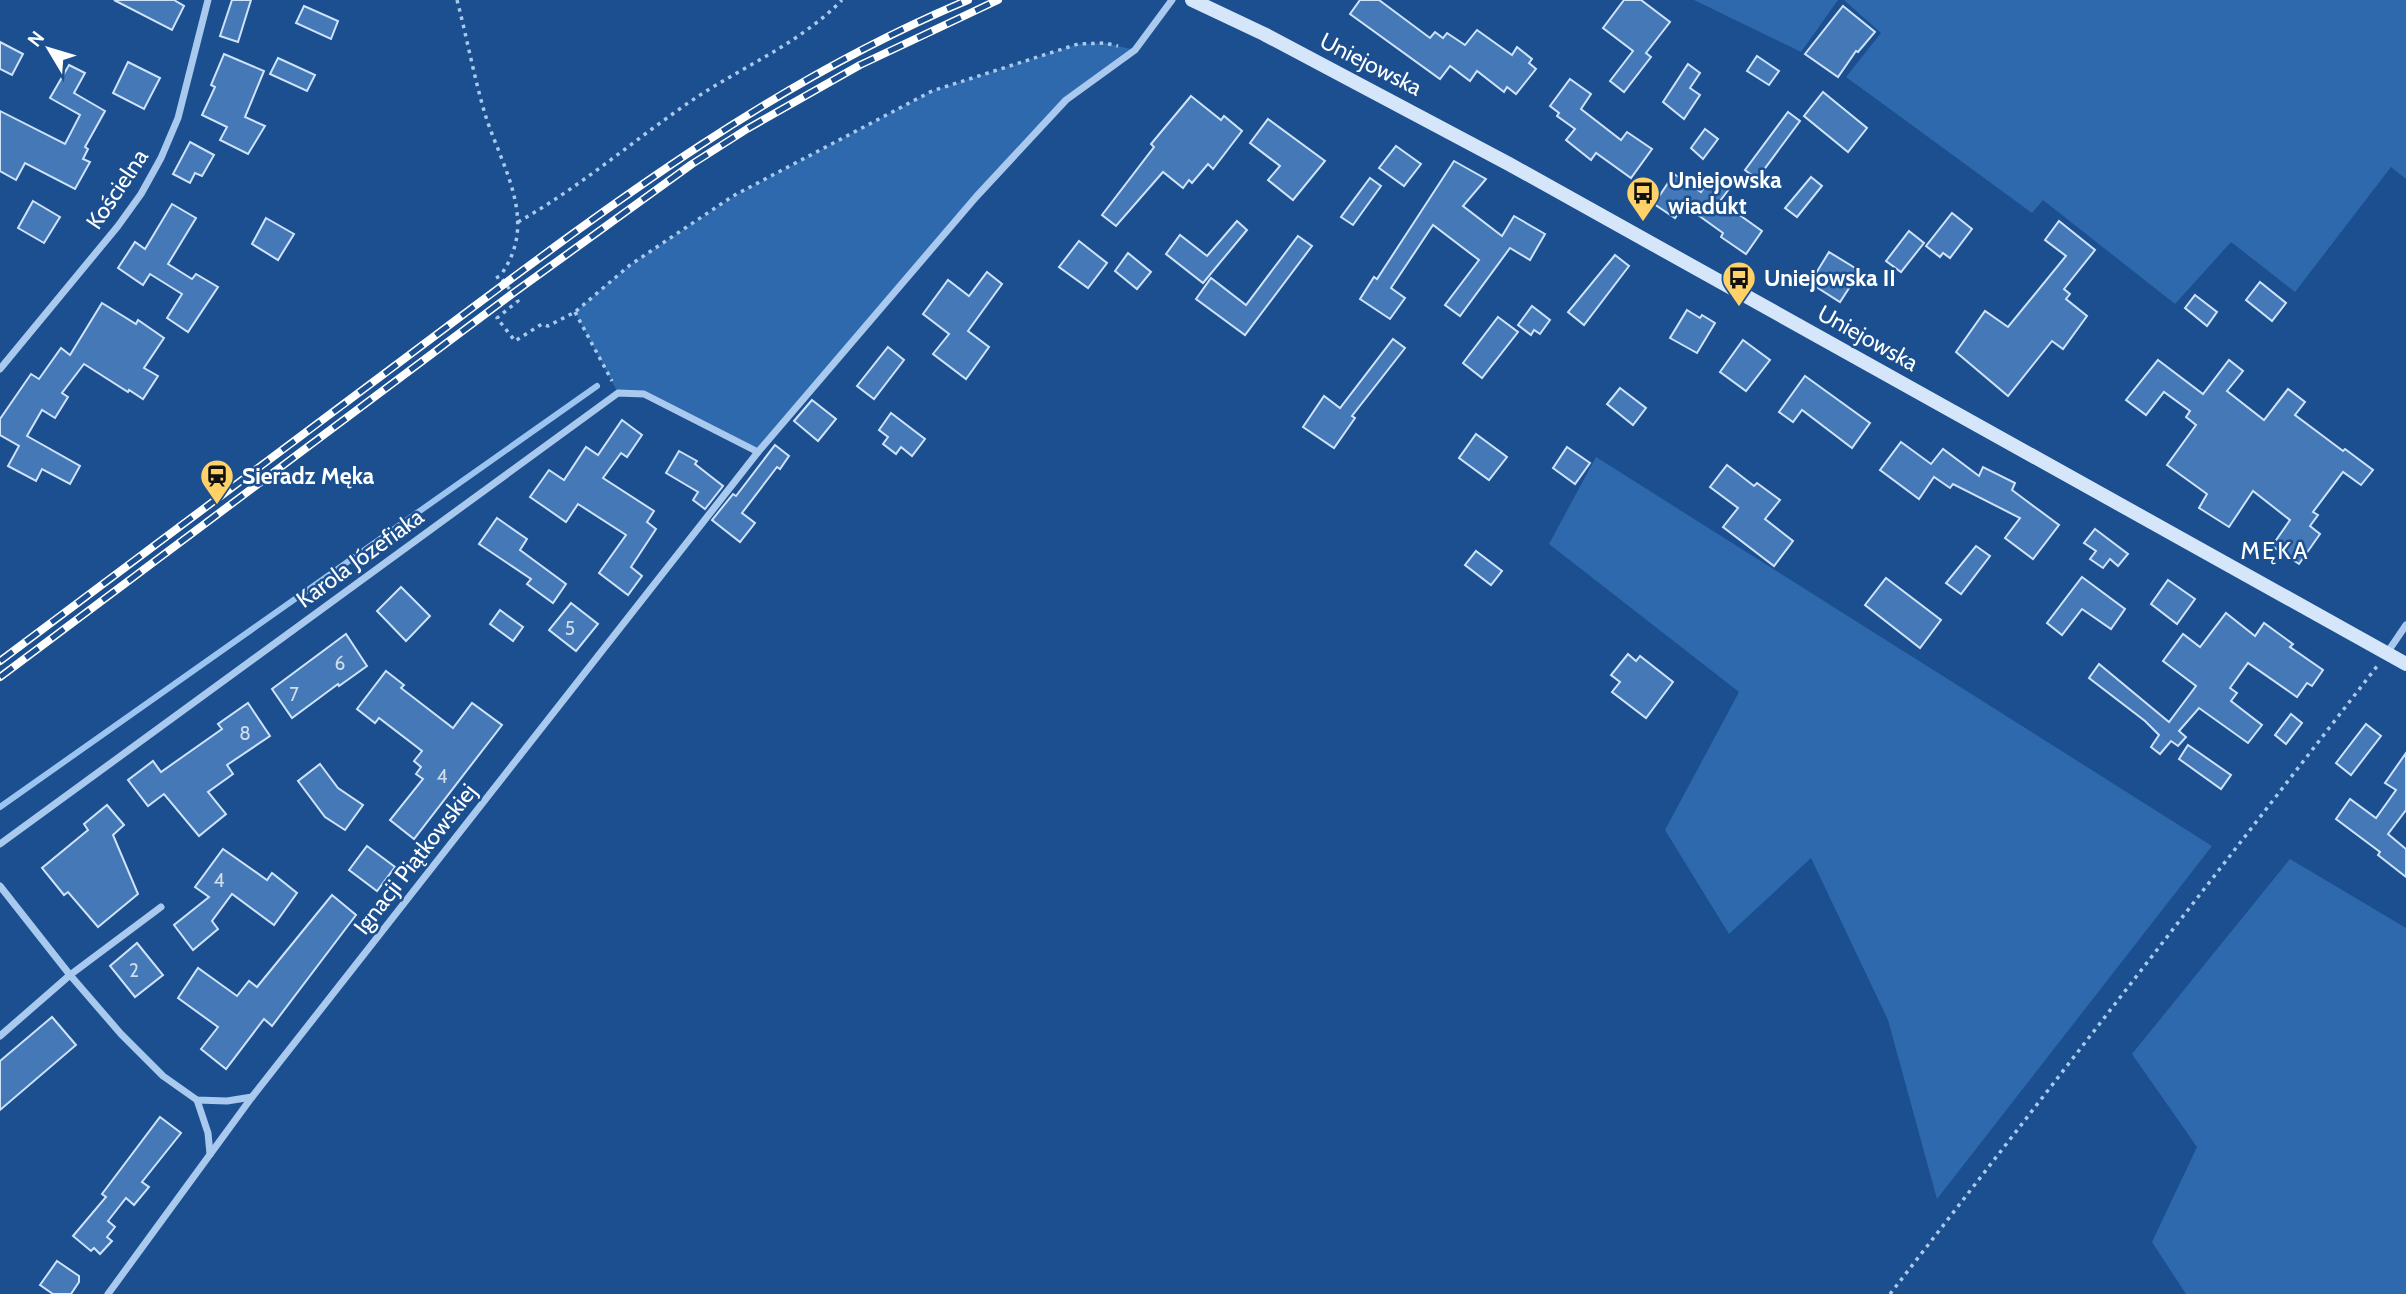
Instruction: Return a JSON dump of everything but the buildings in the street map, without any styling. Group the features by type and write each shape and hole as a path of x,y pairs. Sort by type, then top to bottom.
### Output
{"main road":[{"name":"Uniejowska","path":"1192,0 1264,34 1419,115 2406,664"}],"street":[{"name":"Kościelna","path":"0,369 118,226 141,194 161,158 181,105 208,0"},
{"name":"Ignacji Piątkowskiej","path":"108,1294 252,1097 758,452 976,197 1066,100 1135,51 1171,0"},
{"path":"618,393 644,394 758,452"},
{"name":"Karola Józefiaka","path":"0,844 618,393"},
{"path":"2387,653 2406,625"},
{"path":"0,886 70,975 121,1034 163,1076 197,1100 227,1101 252,1097"},
{"path":"0,1036 70,975 161,907"},
{"path":"197,1100 208,1132 210,1154"}],"path":[{"path":"457,0 485,113 517,200 518,222 510,262 498,277 518,302 497,318 515,341 542,324 548,326 575,312 630,265 733,196 932,91 1078,44 1105,43 1135,51"},
{"path":"518,222 581,184 717,84 797,38 823,19 842,0"},
{"path":"575,312 618,393"},
{"path":"1891,1294 2387,653"}],"shaded area":[{"path":"1694,0 1838,0 1801,52"},
{"path":"1844,0 2406,0 2406,179 2391,167 2295,292 2231,242 2175,304 2043,200 2032,213 1846,77 1881,33"},
{"path":"1105,43 1135,50 1066,100 976,197 758,452 644,394 618,393 575,312 630,265 736,195 932,91 1078,44"},
{"path":"1596,457 2212,846 1937,1199 1888,1020 1811,858 1729,934 1665,830 1739,692 1549,544"},
{"path":"2290,859 2406,928 2406,1294 2186,1294 2152,1242 2197,1147 2132,1054"}],"waterway":[{"path":"0,807 597,386"}],"railway":[{"path":"0,661 506,283 696,148 828,68 897,32 968,0"},
{"path":"0,677 512,294 692,164 747,129 860,65 998,0"}],"place":[{"name":"Uniejowska wiadukt","path":"1643,223"},
{"name":"Uniejowska II","path":"1739,308"},
{"name":"Sieradz Męka","path":"217,506"}],"district":[{"name":"MĘKA","path":"2275,550"}]}
